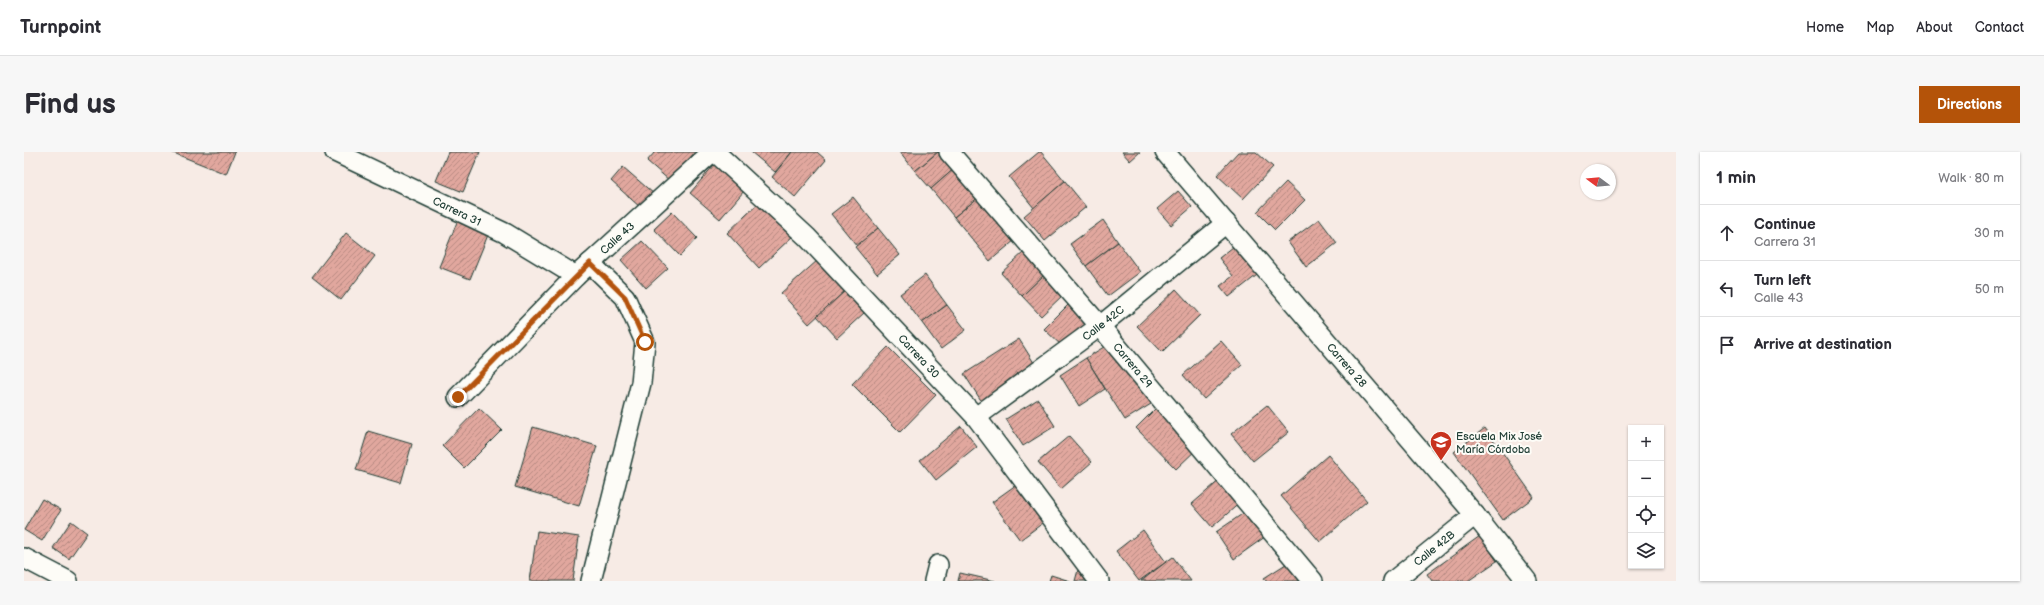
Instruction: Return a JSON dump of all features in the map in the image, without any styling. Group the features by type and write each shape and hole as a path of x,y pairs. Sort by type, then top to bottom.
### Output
{"street":[{"name":"Carrera 31","path":"335,152 504,233 576,276"},
{"name":"Calle 43","path":"458,397 576,276 714,152"},
{"name":"Carrera 30","path":"714,152 807,237 976,417 1099,581"},
{"name":"Carrera 29","path":"949,152 1100,326 1313,581"},
{"name":"Carrera 28","path":"1164,152 1475,515 1527,581"},
{"name":"Calle 42C","path":"976,417 1100,326 1226,223"},
{"path":"590,263 625,297 645,342 641,383 590,581"},
{"name":"Calle 42B","path":"1393,581 1475,515"},
{"path":"24,558 68,581"}],"building":[{"path":"171,152 235,152 226,174"},
{"path":"448,152 480,152 463,192 436,181"},
{"path":"655,152 695,152 670,181 647,161"},
{"path":"751,152 792,152 775,172"},
{"path":"792,152 817,152 826,160 795,197 772,177"},
{"path":"900,152 938,152 915,171"},
{"path":"938,152 942,152 955,168 931,189 915,171"},
{"path":"1039,152 1041,152 1065,181 1034,208 1009,177"},
{"path":"1122,152 1140,152 1130,161"},
{"path":"1238,152 1256,152 1273,167 1243,199 1217,175"},
{"path":"714,165 744,191 720,219 690,193"},
{"path":"623,167 654,194 641,208 611,181"},
{"path":"955,168 979,197 954,217 931,189"},
{"path":"1065,181 1086,207 1045,241 1024,216"},
{"path":"1286,182 1305,200 1275,230 1257,212"},
{"path":"1178,191 1192,207 1171,225 1157,209"},
{"path":"853,197 878,228 857,246 831,214"},
{"path":"979,197 1015,240 990,261 954,217"},
{"path":"762,200 794,235 759,268 727,233"},
{"path":"672,212 697,238 680,256 654,229"},
{"path":"459,217 490,230 470,279 439,267"},
{"path":"1319,219 1337,243 1306,267 1288,242"},
{"path":"1103,220 1118,242 1086,266 1070,244"},
{"path":"878,228 900,255 877,274 855,247"},
{"path":"346,233 375,256 341,300 312,277"},
{"path":"642,241 668,268 646,288 621,260"},
{"path":"1118,242 1140,272 1108,296 1086,266"},
{"path":"1238,243 1261,272 1229,297 1220,286 1233,276 1219,258"},
{"path":"1024,252 1045,274 1022,296 1001,273"},
{"path":"818,260 845,291 809,324 781,293"},
{"path":"1045,274 1064,294 1041,316 1022,296"},
{"path":"925,275 947,305 922,323 900,294"},
{"path":"1176,289 1200,315 1162,352 1137,326"},
{"path":"845,291 865,312 837,338 817,316"},
{"path":"1072,301 1092,320 1064,348 1044,329"},
{"path":"947,305 966,330 941,349 922,323"},
{"path":"1019,339 1036,366 982,402 964,374"},
{"path":"1221,341 1242,365 1204,399 1183,375"},
{"path":"1112,342 1151,404 1125,420 1086,358"},
{"path":"888,347 936,395 900,432 852,384"},
{"path":"1086,358 1105,389 1079,406 1060,375"},
{"path":"1038,399 1055,426 1023,446 1006,419"},
{"path":"1159,405 1200,446 1176,469 1136,428"},
{"path":"1267,405 1289,432 1253,461 1231,434"},
{"path":"479,408 502,430 464,468 442,446"},
{"path":"961,426 977,447 936,480 920,460"},
{"path":"533,427 597,446 579,506 515,487"},
{"path":"1485,428 1534,497 1503,520 1454,452"},
{"path":"368,431 412,444 401,483 356,470"},
{"path":"1069,436 1092,462 1061,489 1038,462"},
{"path":"1328,455 1367,501 1320,542 1281,496"},
{"path":"1222,478 1242,501 1212,527 1192,504"},
{"path":"1020,482 1047,520 1020,540 992,502"},
{"path":"42,499 61,510 42,541 24,530"},
{"path":"1251,508 1269,534 1234,559 1216,532"},
{"path":"71,521 87,533 69,559 53,548"},
{"path":"1143,530 1166,562 1139,581 1116,551"},
{"path":"537,531 579,537 573,581 530,581"},
{"path":"1480,536 1497,561 1468,581 1432,581 1427,574"},
{"path":"1173,557 1191,581 1141,581 1166,562"},
{"path":"1289,562 1301,581 1266,581 1264,578"},
{"path":"1078,570 1092,581 1075,581"},
{"path":"960,573 995,581 958,581"},
{"path":"1051,575 1070,581 1049,581"}],"place":[{"name":"Escuela Mix José María Córdoba","path":"1441,462"}],"route":[{"path":"458,397 590,263 625,297 645,342"}]}
